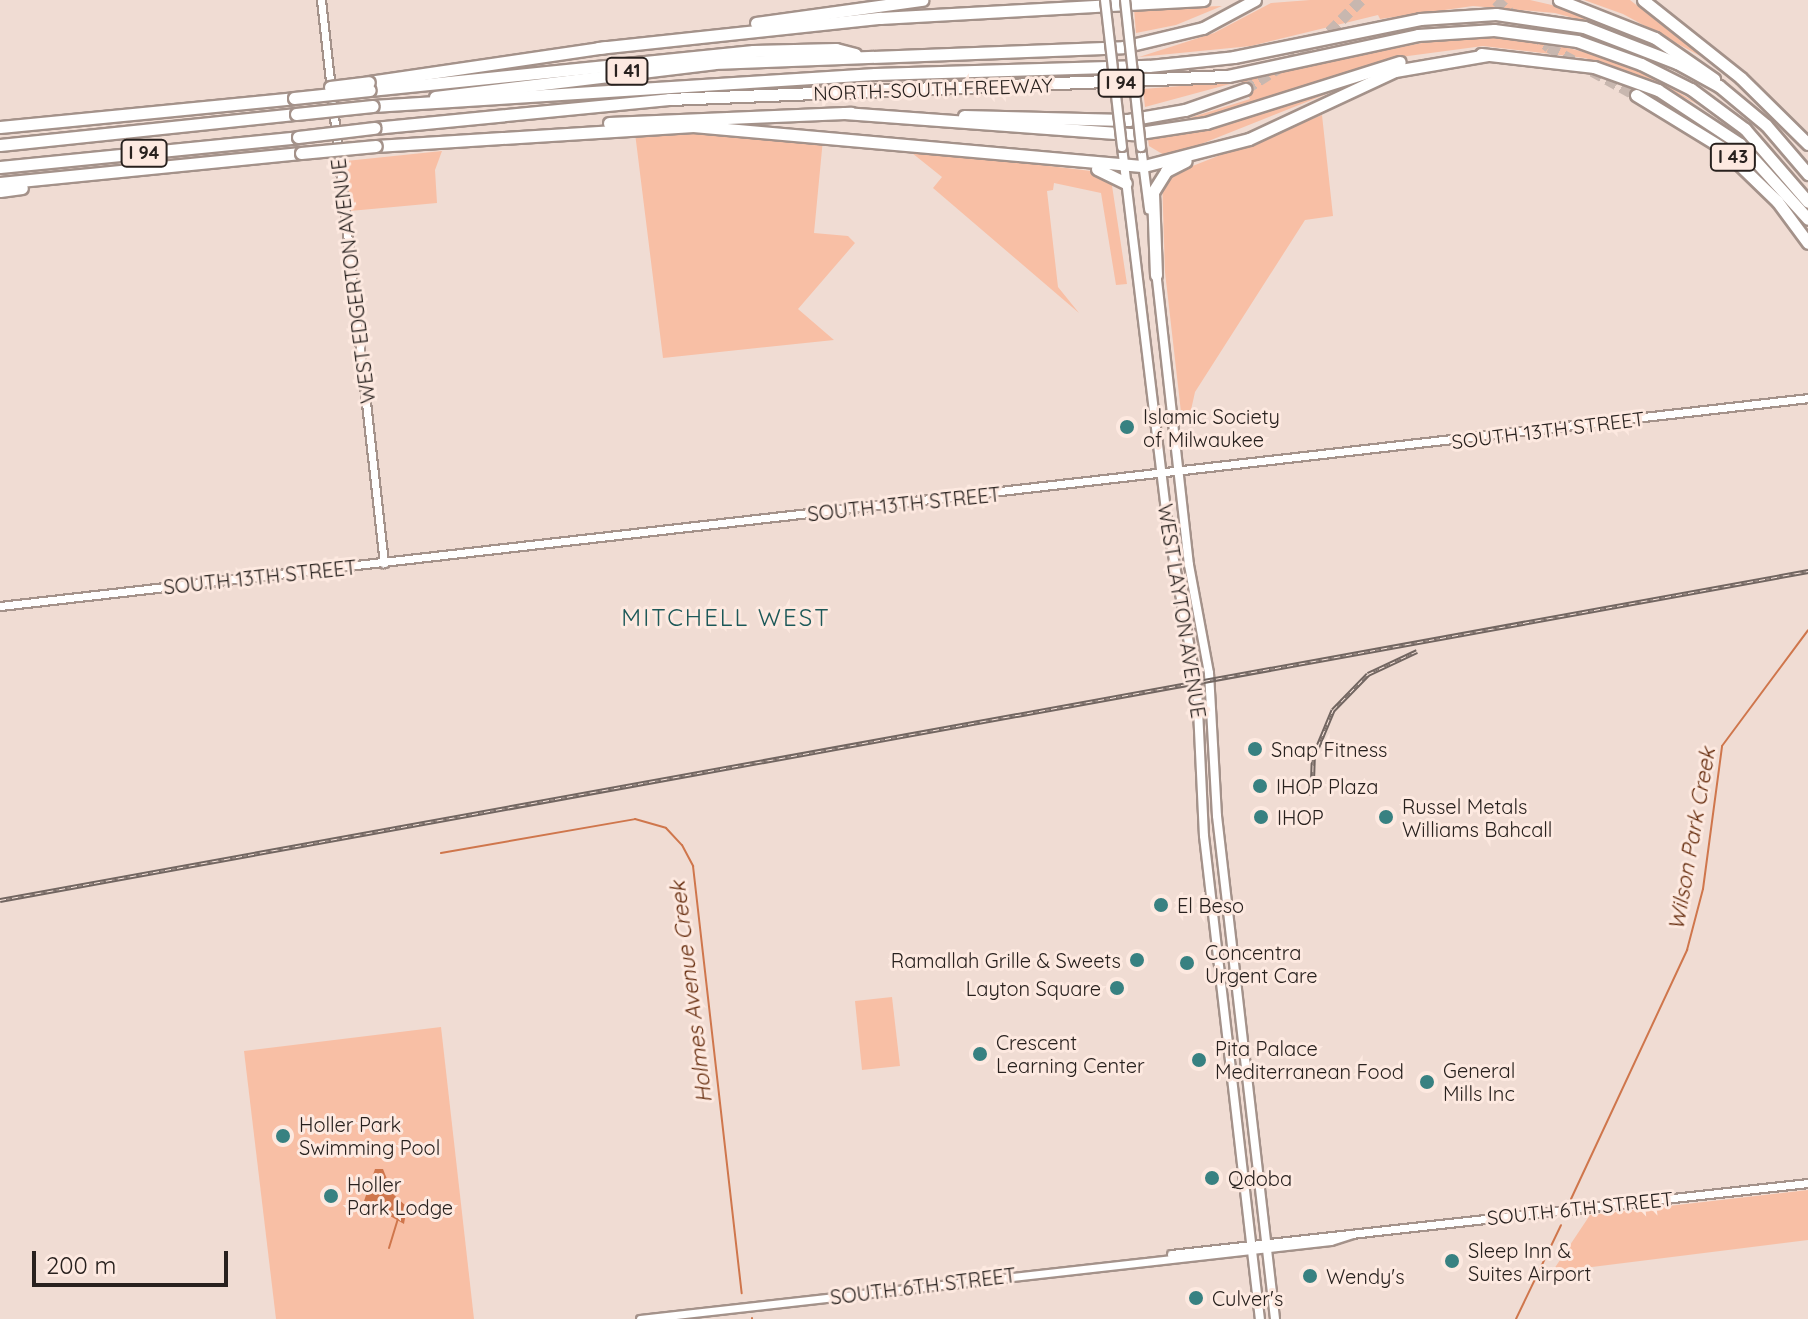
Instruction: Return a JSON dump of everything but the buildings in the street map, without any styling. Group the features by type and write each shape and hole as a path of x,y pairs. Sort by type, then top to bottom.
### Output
{"highway":[{"path":"370,86 598,48 922,0"},
{"path":"598,48 880,18 1204,0"},
{"name":"I 41","path":"392,103 618,72 1155,42 1203,28 1255,0"},
{"path":"1559,0 1655,38 1719,86"},
{"path":"1643,0 1741,78 1808,144"},
{"name":"NORTH-SOUTH FREEWAY","path":"0,145 392,103 875,74 1149,66 1234,57 1420,19 1481,14 1584,27 1645,48 1719,86 1766,125 1808,174"},
{"name":"NORTH-SOUTH FREEWAY","path":"0,167 669,99 1228,76 1418,35 1494,30 1577,41 1641,64 1691,89 1745,129 1808,202"},
{"path":"0,127 370,86 753,51 836,49 864,56"},
{"path":"844,113 1145,133 1206,123 1414,59 1488,55 1594,67 1658,90 1740,144 1808,219"},
{"path":"1156,275 1156,183 1166,171 1249,139 1395,71 1488,55"},
{"path":"0,183 533,133 651,118 844,113 1128,120 1185,110 1245,89"},
{"name":"I 43","path":"1636,95 1721,147 1777,201 1808,243"},
{"path":"533,133 741,128 1124,168 1209,152"},
{"path":"1085,165 1126,183"},
{"path":"0,191 105,174"}],"main road":[{"name":"WEST LAYTON AVENUE","path":"1105,0 1162,475 1197,688 1204,836 1260,1319"},
{"name":"WEST LAYTON AVENUE","path":"1125,0 1178,473 1209,673 1217,816 1275,1319"}],"street":[{"name":"WEST EDGERTON AVENUE","path":"321,0 384,563"},
{"name":"SOUTH 13TH STREET","path":"0,606 1162,475 1808,398"},
{"name":"SOUTH 6TH STREET","path":"640,1319 1808,1183"}],"shaded area":[{"path":"1310,0 1530,0 1565,8 1625,32 1555,13 1473,6 1380,19 1378,15 1251,46 1139,57 1214,33 1271,3"},
{"path":"1584,0 1630,0 1702,57 1623,14"},
{"path":"1222,6 1176,25 1136,33 1134,9"},
{"path":"1486,37 1549,43 1603,57 1652,77 1705,108 1654,82 1585,58 1483,46 1393,58 1214,116 1167,125 1250,99 1241,81 1145,107 1143,89 1219,83 1422,43"},
{"path":"1372,76 1176,154 1164,155 1149,146 1148,139 1204,129"},
{"path":"1322,115 1333,216 1305,220 1195,392 1189,419 1182,421 1165,272 1162,178"},
{"path":"662,131 823,139 814,233 848,236 855,243 798,309 834,340 663,358 635,133"},
{"path":"907,149 1091,171 1111,179 1127,284 1116,285 1101,193 1054,183 1053,190 1047,191 1058,287 1079,313 933,188 942,177"},
{"path":"442,151 435,170 437,203 350,211 346,161"},
{"path":"892,997 900,1066 862,1070 855,1001"},
{"path":"441,1027 474,1319 276,1319 244,1051"},
{"path":"375,1169 383,1169 393,1194 407,1207 404,1224 364,1201"},
{"path":"1808,1190 1808,1240 1552,1272 1590,1215"}],"waterway":[{"name":"Wilson Park Creek","path":"1571,1199 1687,950 1703,889 1722,746 1808,630"},
{"name":"Holmes Avenue Creek","path":"441,853 635,819 666,828 682,845 693,866 742,1293"},
{"path":"389,1248 398,1219"},
{"name":"Wilson Park Creek","path":"1516,1319 1561,1225"}],"tunnel":[{"path":"1245,89 1318,43 1361,0"},
{"path":"1496,0 1549,47 1636,95"}],"railway":[{"path":"0,900 1808,571"},
{"path":"1312,795 1313,758 1333,710 1368,674 1417,651"}],"place":[{"name":"Islamic Society of Milwaukee","path":"1127,427"},
{"name":"Snap Fitness","path":"1255,749"},
{"name":"IHOP Plaza","path":"1260,786"},
{"name":"IHOP","path":"1261,817"},
{"name":"Russel Metals Williams Bahcall","path":"1386,817"},
{"name":"El Beso","path":"1161,905"},
{"name":"Ramallah Grille & Sweets","path":"1137,960"},
{"name":"Concentra Urgent Care","path":"1187,963"},
{"name":"Layton Square","path":"1117,988"},
{"name":"Crescent Learning Center","path":"980,1054"},
{"name":"Pita Palace Mediterranean Food","path":"1199,1060"},
{"name":"General Mills Inc","path":"1427,1082"},
{"name":"Holler Park Swimming Pool","path":"283,1136"},
{"name":"Qdoba","path":"1212,1178"},
{"name":"Holler Park Lodge","path":"331,1196"},
{"name":"Sleep Inn & Suites Airport","path":"1452,1261"},
{"name":"Wendy's","path":"1310,1276"},
{"name":"Culver's","path":"1196,1298"}],"district":[{"name":"MITCHELL WEST","path":"726,618"}]}
